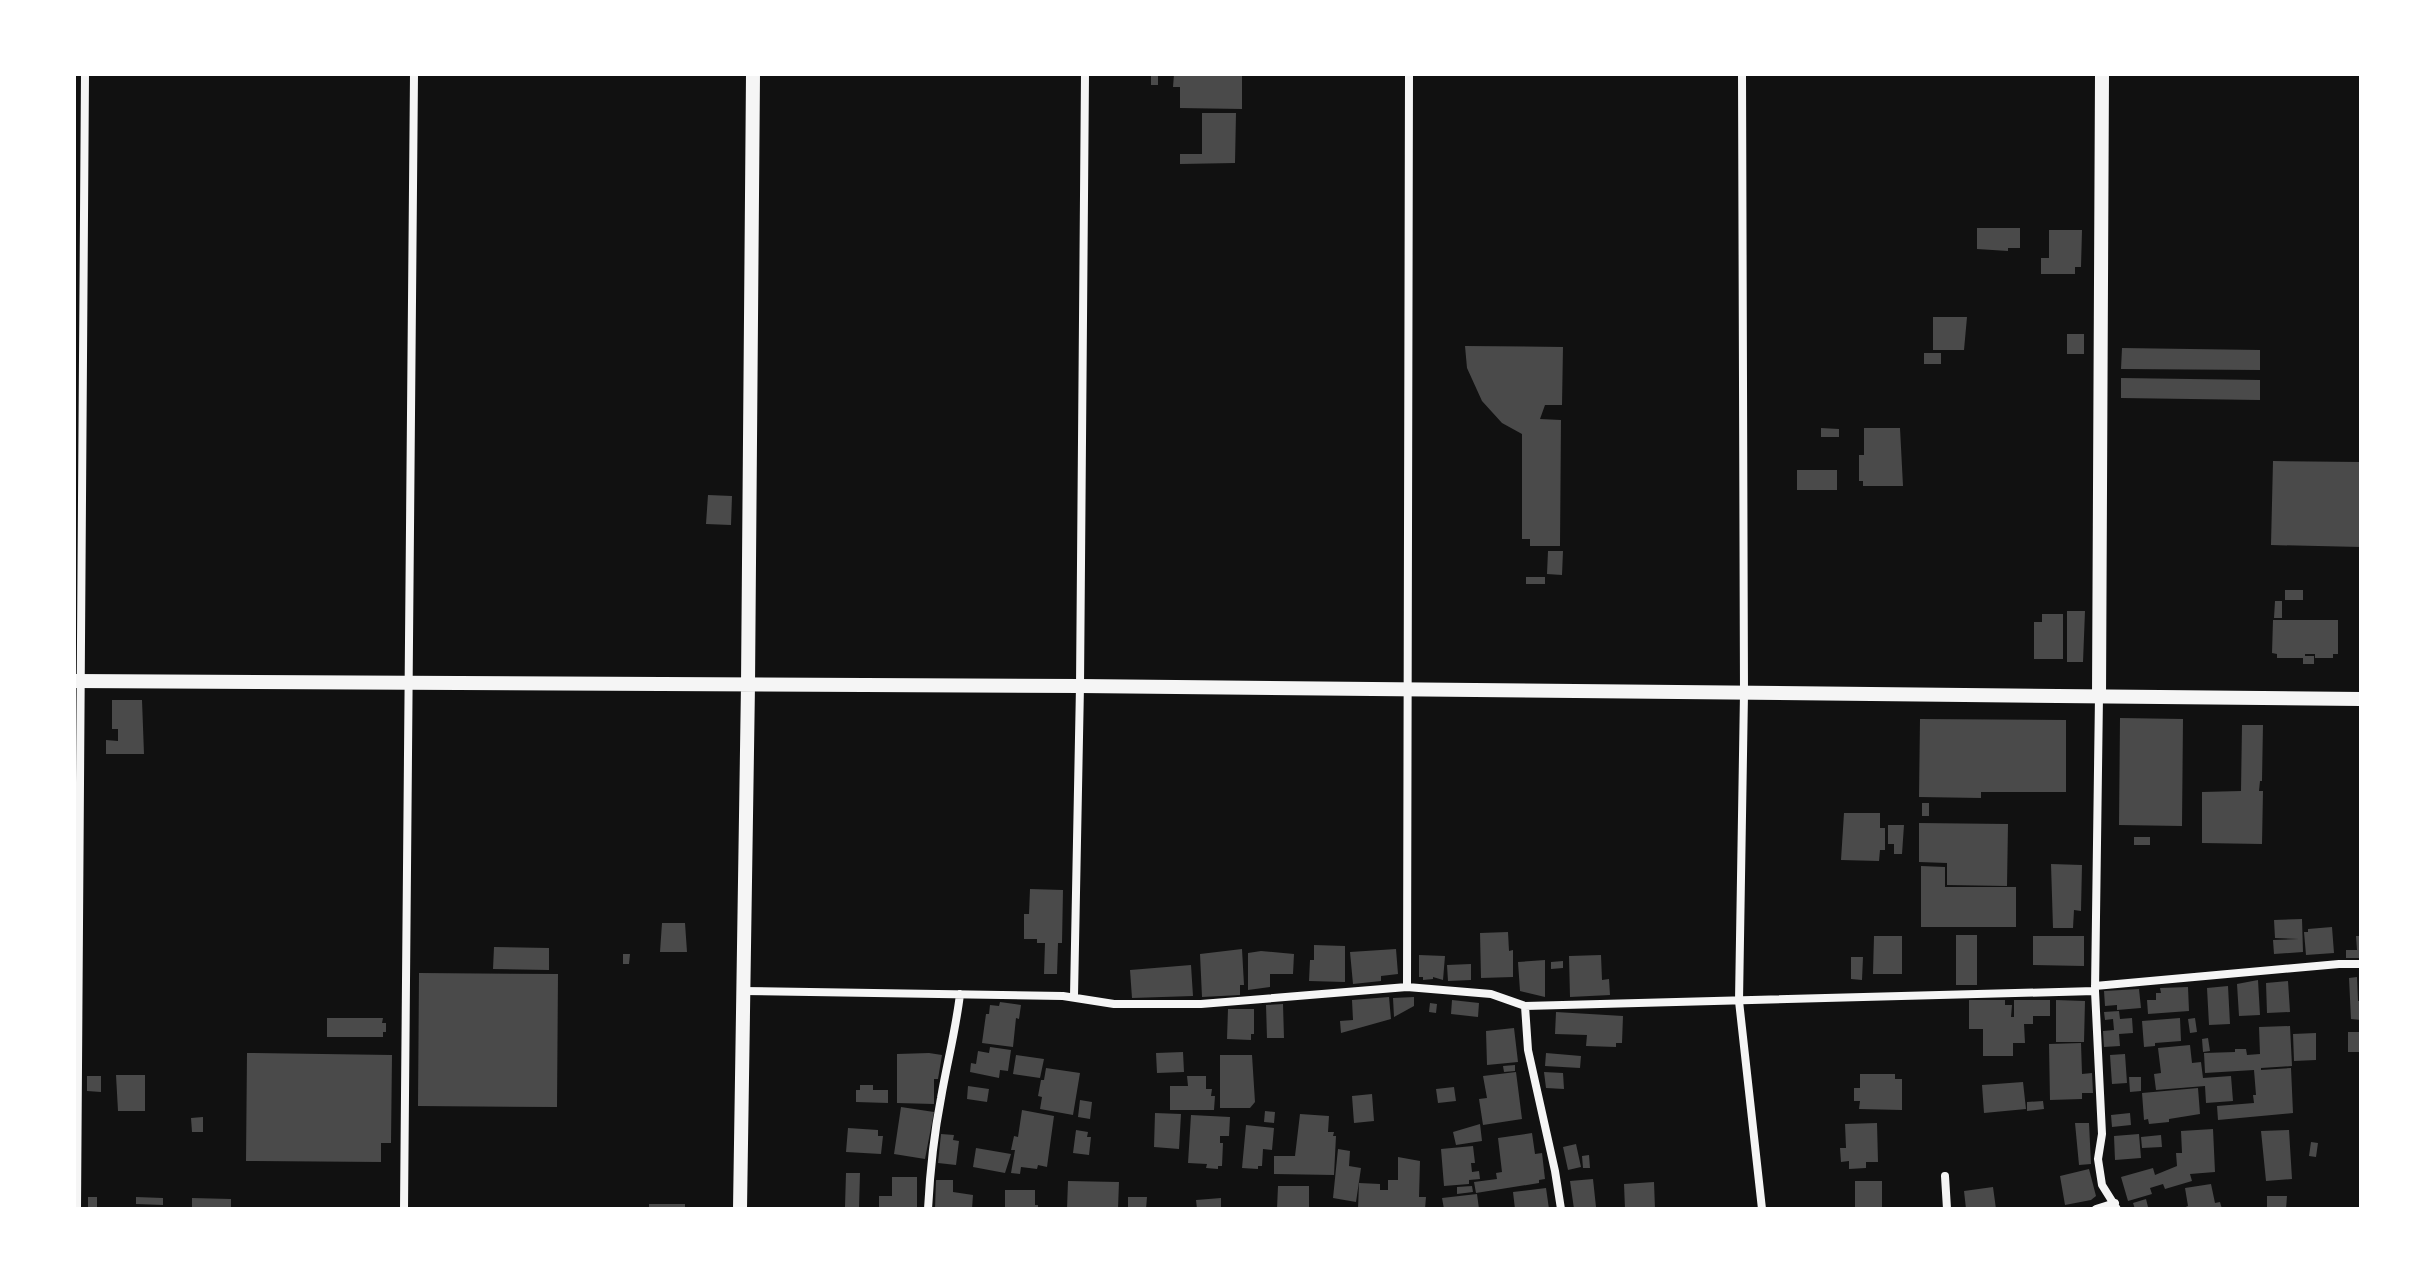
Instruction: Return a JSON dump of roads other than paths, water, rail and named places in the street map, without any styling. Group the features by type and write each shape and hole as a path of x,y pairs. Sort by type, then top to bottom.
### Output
{"street":[{"path":"77,1209 77,681 85,74"},
{"path":"404,1209 414,74"},
{"path":"740,1209 753,74"},
{"path":"1074,996 1085,74"},
{"path":"1407,987 1409,74"},
{"path":"1742,74 1744,693 1739,1001 1762,1209"},
{"path":"2096,1209 2116,1206 2102,1185 2098,1159 2102,1134 2095,988 2102,74"},
{"path":"77,681 1080,686 2361,699"},
{"path":"742,991 1074,996 1114,1004 1201,1004 1407,987 1491,994 1525,1006 2095,988 2361,964"},
{"path":"928,1209 930,1168 940,1099 955,1037 960,994"},
{"path":"1525,1006 1528,1050 1561,1209"},
{"path":"1945,1176 1947,1209"}]}
